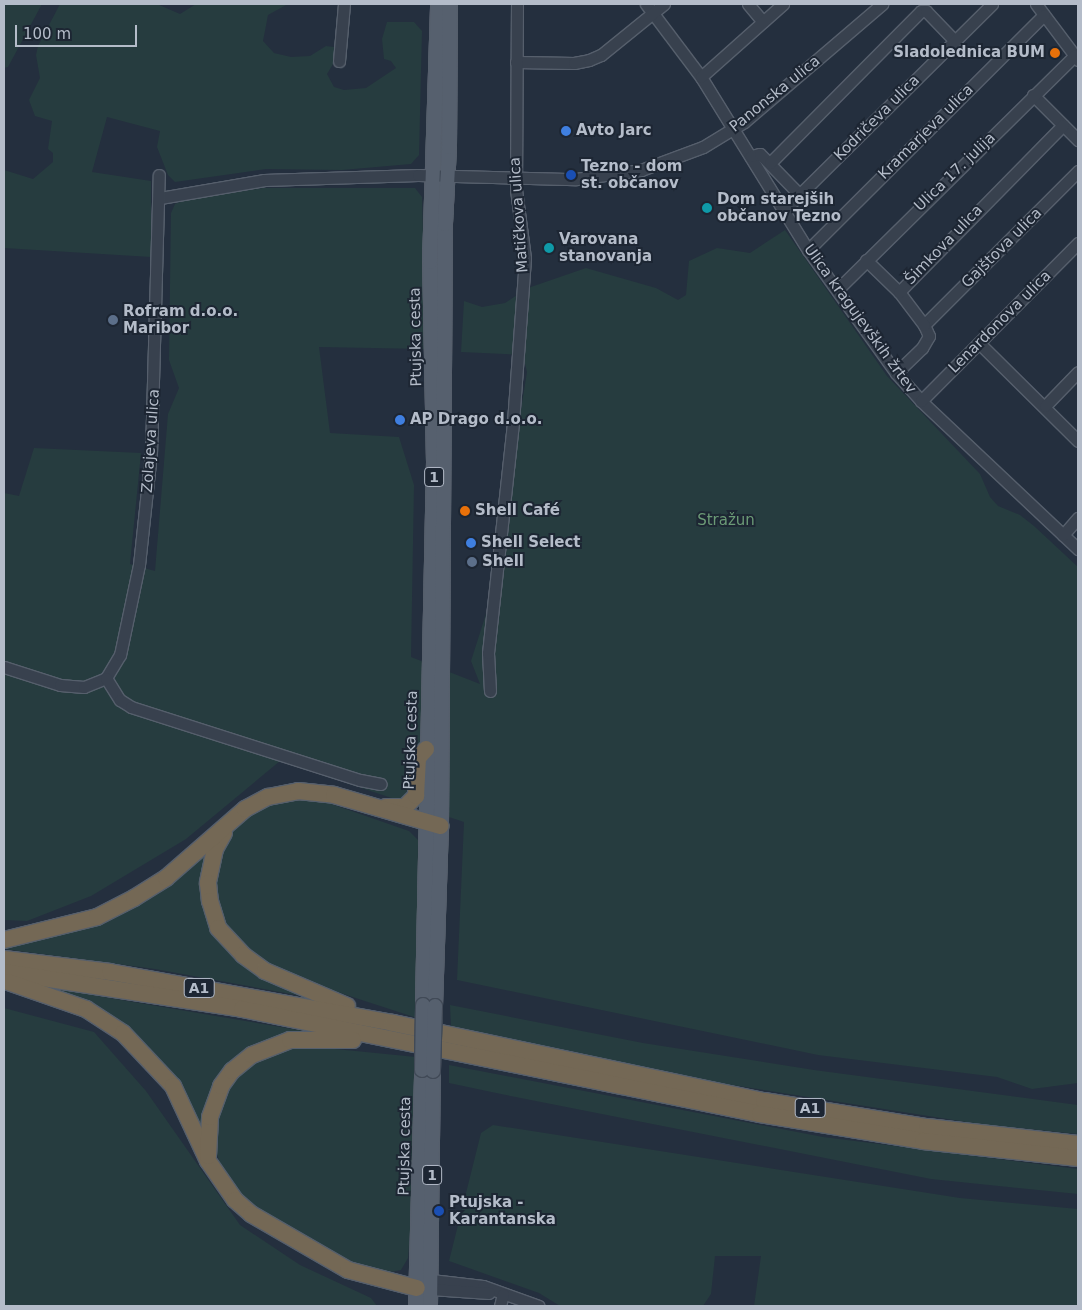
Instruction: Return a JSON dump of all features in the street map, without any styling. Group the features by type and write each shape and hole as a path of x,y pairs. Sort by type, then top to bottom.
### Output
{"highway":[{"path":"370,805 405,807 411,803 418,786 418,758 426,749"},
{"path":"4,940 98,917 134,898 166,878 232,821 268,797 298,791 334,794 425,824 441,826"},
{"path":"208,1161 210,1117 215,1100 232,1071 252,1055 290,1040 342,1038 379,1043 392,1030 379,1014 332,1002 282,979 243,955 223,934 210,901 209,868 215,849 232,821"},
{"name":"A1","path":"4,959 110,972 392,1030 764,1100 927,1127 1078,1144"},
{"name":"A1","path":"4,972 392,1030 760,1114 923,1141 1078,1158"},
{"path":"4,981 46,992 86,1009 123,1033 173,1086 208,1161 231,1194 251,1214 311,1250 368,1278 424,1284"}],"main road":[{"name":"Ptujska cesta","path":"430,1306 424,1284 429,1006 425,824 434,462 430,262 438,4"},
{"name":"Ptujska cesta","path":"429,1006 441,826 444,224 448,176 450,4"},
{"name":"Ptujska cesta","path":"416,1306 424,1284"}],"street":[{"path":"340,61 344,4"},
{"name":"Matičkova ulica","path":"490,691 488,654 507,456 520,346 525,258 517,216 517,4"},
{"path":"516,62 574,63 589,60 600,55 649,8 664,4"},
{"path":"748,4 763,22"},
{"path":"701,77 784,4"},
{"name":"Panonska ulica","path":"448,176 576,179 641,170 694,151 735,128 762,108 882,4"},
{"name":"Kodričeva ulica","path":"783,211 992,4"},
{"path":"1036,4 1077,58"},
{"name":"Ulica kragujevških žrtev","path":"649,8 701,77 735,128 808,250 838,289 896,372 921,401 1078,549"},
{"path":"770,163 921,11 926,11 955,41"},
{"name":"Kramarjeva ulica","path":"808,250 1044,15"},
{"name":"Ulica 17. julija","path":"838,289 1033,95 1077,58"},
{"path":"1033,95 1078,140"},
{"name":"Šimkova ulica","path":"924,325 899,292 1063,125"},
{"path":"751,156 760,154 800,195"},
{"name":"Gajštova ulica","path":"924,325 1078,171"},
{"name":"Zolajeva ulica","path":"106,678 120,655 127,630 146,511 156,374 159,175"},
{"path":"160,198 264,180 448,176"},
{"name":"Lenardonova ulica","path":"921,401 1078,243"},
{"path":"866,260 899,292"},
{"path":"896,372 928,340 924,325"},
{"path":"979,343 1078,441"},
{"path":"1044,406 1078,372"},
{"path":"1063,535 1078,518"},
{"path":"4,667 60,685 84,687 106,678 120,700 131,707 360,780 381,784"},
{"path":"424,1284 484,1286 533,1305"},
{"path":"500,1306 503,1294"}],"green space":[{"path":"4,4 42,4 8,67 4,68"},
{"path":"60,4 157,4 180,14 196,4 288,4 268,15 263,41 274,53 291,57 310,56 326,46 334,47 336,59 327,74 334,87 344,90 366,88 396,68 391,61 384,59 382,39 387,22 414,22 422,31 419,155 411,164 342,170 266,169 175,182 168,175 157,147 160,131 107,117 92,172 151,181 151,257 4,248 4,170 33,179 53,162 53,153 48,149 52,121 35,116 29,100 40,78 36,55 38,46"},
{"name":"Stražun","path":"263,188 415,188 422,197 426,349 319,347 330,433 399,437 414,485 411,657 480,684 471,661 492,595 501,582 507,545 507,497 527,372 523,355 461,352 464,301 482,307 505,303 528,288 586,268 656,288 678,300 686,295 689,261 717,248 750,253 785,230 887,376 980,474 990,497 998,506 1020,515 1034,526 1078,567 1078,1083 1032,1089 997,1077 818,1055 457,980 464,822 280,761 186,839 91,896 27,921 4,920 4,493 19,496 34,448 141,453 130,564 155,571 168,414 179,388 169,360 171,213 175,204 185,200"},
{"path":"300,796 317,799 409,831 418,840 417,1018 276,972 230,935 212,891 222,840 234,825 257,808"},
{"path":"216,841 211,923 302,996 155,969 4,949 4,944 74,930"},
{"path":"39,986 304,1031 304,1035 227,1071 203,1141 164,1069"},
{"path":"450,1005 643,1043 814,1070 1078,1105 1078,1134 979,1124 726,1084 451,1026"},
{"path":"4,1008 94,1032 146,1091 240,1225 300,1265 371,1298 377,1306 4,1306"},
{"path":"295,1045 416,1057 416,1153 408,1258 401,1270 390,1272 357,1265 310,1246 245,1202 227,1182 212,1141 213,1121 233,1076 249,1061"},
{"path":"449,1065 823,1137 1078,1169 1078,1194 931,1179 501,1094 449,1083"},
{"path":"493,1125 960,1198 1078,1209 1078,1306 754,1306 761,1256 715,1256 711,1294 703,1306 560,1306 539,1293 449,1261 481,1133"}],"place":[{"name":"Sladolednica BUM","path":"1055,53"},
{"name":"Avto Jarc","path":"566,131"},
{"name":"Tezno - dom st. občanov","path":"571,175"},
{"name":"Dom starejših občanov Tezno","path":"707,208"},
{"name":"Varovana stanovanja","path":"549,248"},
{"name":"Rofram d.o.o. Maribor","path":"113,320"},
{"name":"AP Drago d.o.o.","path":"400,420"},
{"name":"Shell Café","path":"465,511"},
{"name":"Shell Select","path":"471,543"},
{"name":"Shell","path":"472,562"},
{"name":"Ptujska - Karantanska","path":"439,1211"}]}
